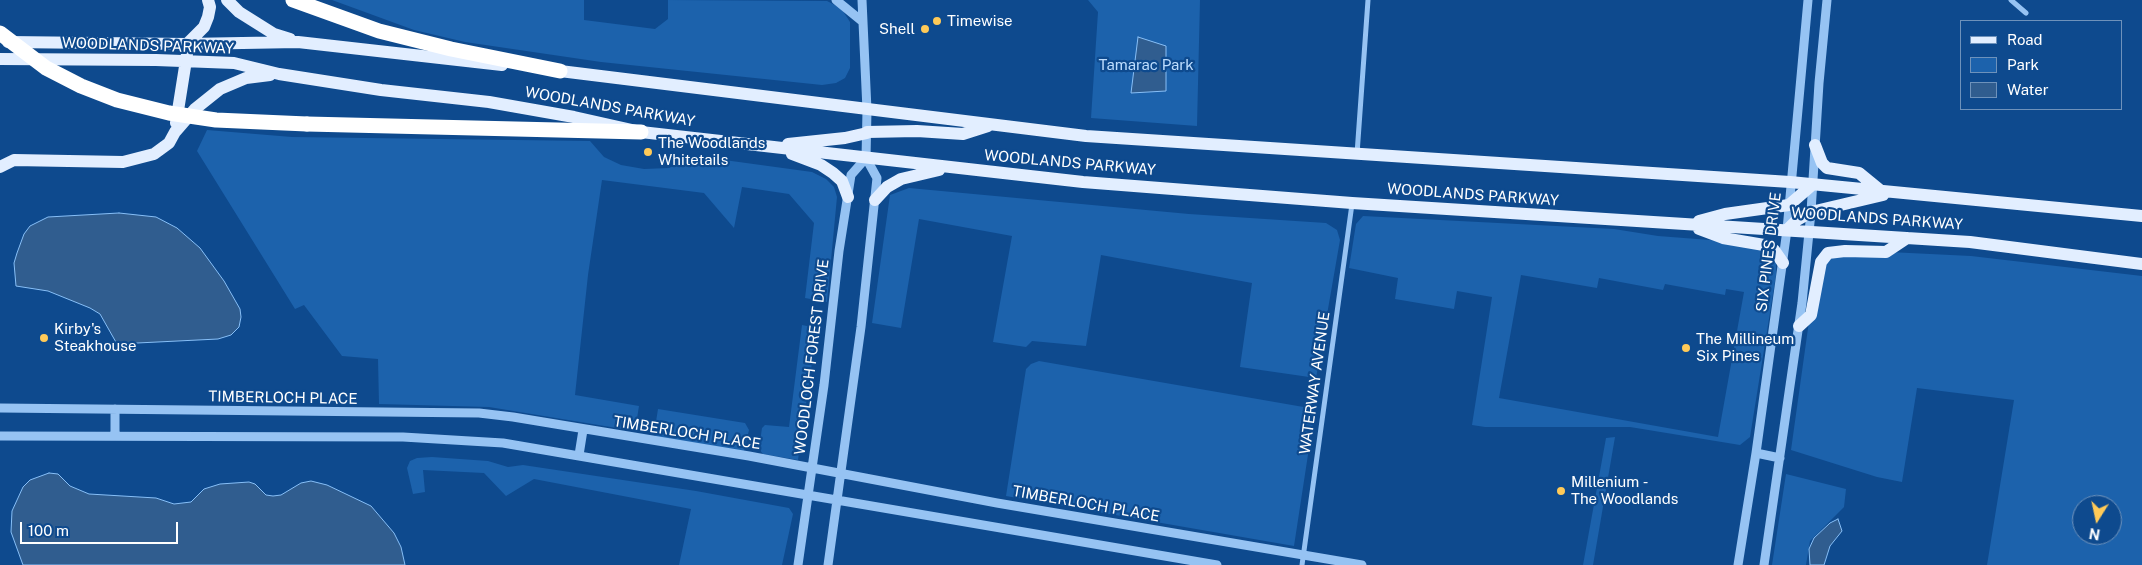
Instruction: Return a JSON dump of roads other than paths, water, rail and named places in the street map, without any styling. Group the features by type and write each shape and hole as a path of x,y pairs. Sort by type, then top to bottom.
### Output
{"highway":[{"path":"293,0 380,31 451,49 560,71"},
{"path":"1,39 57,74 116,100 169,113 216,120 641,132"}],"main road":[{"path":"170,61 204,27 209,12 208,0"},
{"path":"227,0 239,12 274,34 298,42"},
{"name":"WOODLANDS PARKWAY","path":"1,39 187,44 298,42 560,71 1086,136 1790,182 2142,216"},
{"path":"175,132 187,44"},
{"name":"WOODLANDS PARKWAY","path":"2,59 234,63 279,74 382,90 489,102 574,117 641,132 1083,182 1352,203 1970,242 2142,264"},
{"path":"0,167 14,160 123,162 139,159 163,148 195,108 220,89 246,78 279,74"},
{"path":"771,146 845,138 867,133 963,134 993,125"},
{"path":"1815,145 1822,163 1827,168 1858,173 1881,191"},
{"path":"771,146 827,168 842,181 848,197"},
{"path":"875,200 887,188 910,176 954,168"},
{"path":"1688,224 1725,214 1789,205 1812,185"},
{"path":"1787,230 1797,220 1811,212 1900,192"},
{"path":"1688,224 1723,238 1764,245 1774,250 1782,263"},
{"path":"1799,326 1810,315 1821,262 1828,253 1845,251 1886,252 1907,238"}],"street":[{"path":"836,0 863,22"},
{"path":"828,565 838,499 877,178 866,158 868,110 862,0"},
{"path":"1357,154 1368,0"},
{"name":"SIX PINES DRIVE","path":"1738,565 1756,453 1787,230 1808,0"},
{"path":"1764,565 1799,326 1811,212 1827,0"},
{"path":"2011,0 2026,13"},
{"name":"WOODLOCH FOREST DRIVE","path":"798,565 839,251 851,175 866,158"},
{"name":"WATERWAY AVENUE","path":"1302,565 1352,203"},
{"name":"TIMBERLOCH PLACE","path":"0,408 479,413 812,468 1362,565"},
{"path":"115,408 115,435"},
{"path":"579,455 583,430"},
{"path":"0,436 115,435 450,439 503,443 1217,565"},
{"path":"1756,453 1780,458"}],"water":[{"path":"1138,37 1166,46 1166,91 1131,93"},
{"path":"119,213 156,217 177,228 200,248 224,281 240,309 239,327 231,335 218,339 117,344 100,314 90,308 48,291 16,286 14,263 24,234 30,226 48,217"},
{"path":"49,473 58,474 70,486 89,494 156,498 174,504 191,502 204,489 220,484 249,482 255,484 266,495 273,496 281,495 301,483 311,481 327,485 371,506 394,533 401,547 405,565 23,565 11,532 12,511 23,487 30,480"},
{"path":"1838,519 1842,531 1830,546 1824,565 1810,565 1809,549 1814,538 1830,523"}],"place":[{"name":"Timewise","path":"937,21"},
{"name":"Shell","path":"925,29"},
{"name":"The Woodlands Whitetails","path":"648,152"},
{"name":"Kirby's Steakhouse","path":"44,338"},
{"name":"The Millineum Six Pines","path":"1686,348"},
{"name":"Millenium - The Woodlands","path":"1561,491"}],"park label":[{"name":"Tamarac Park","path":"1146,65"}]}
